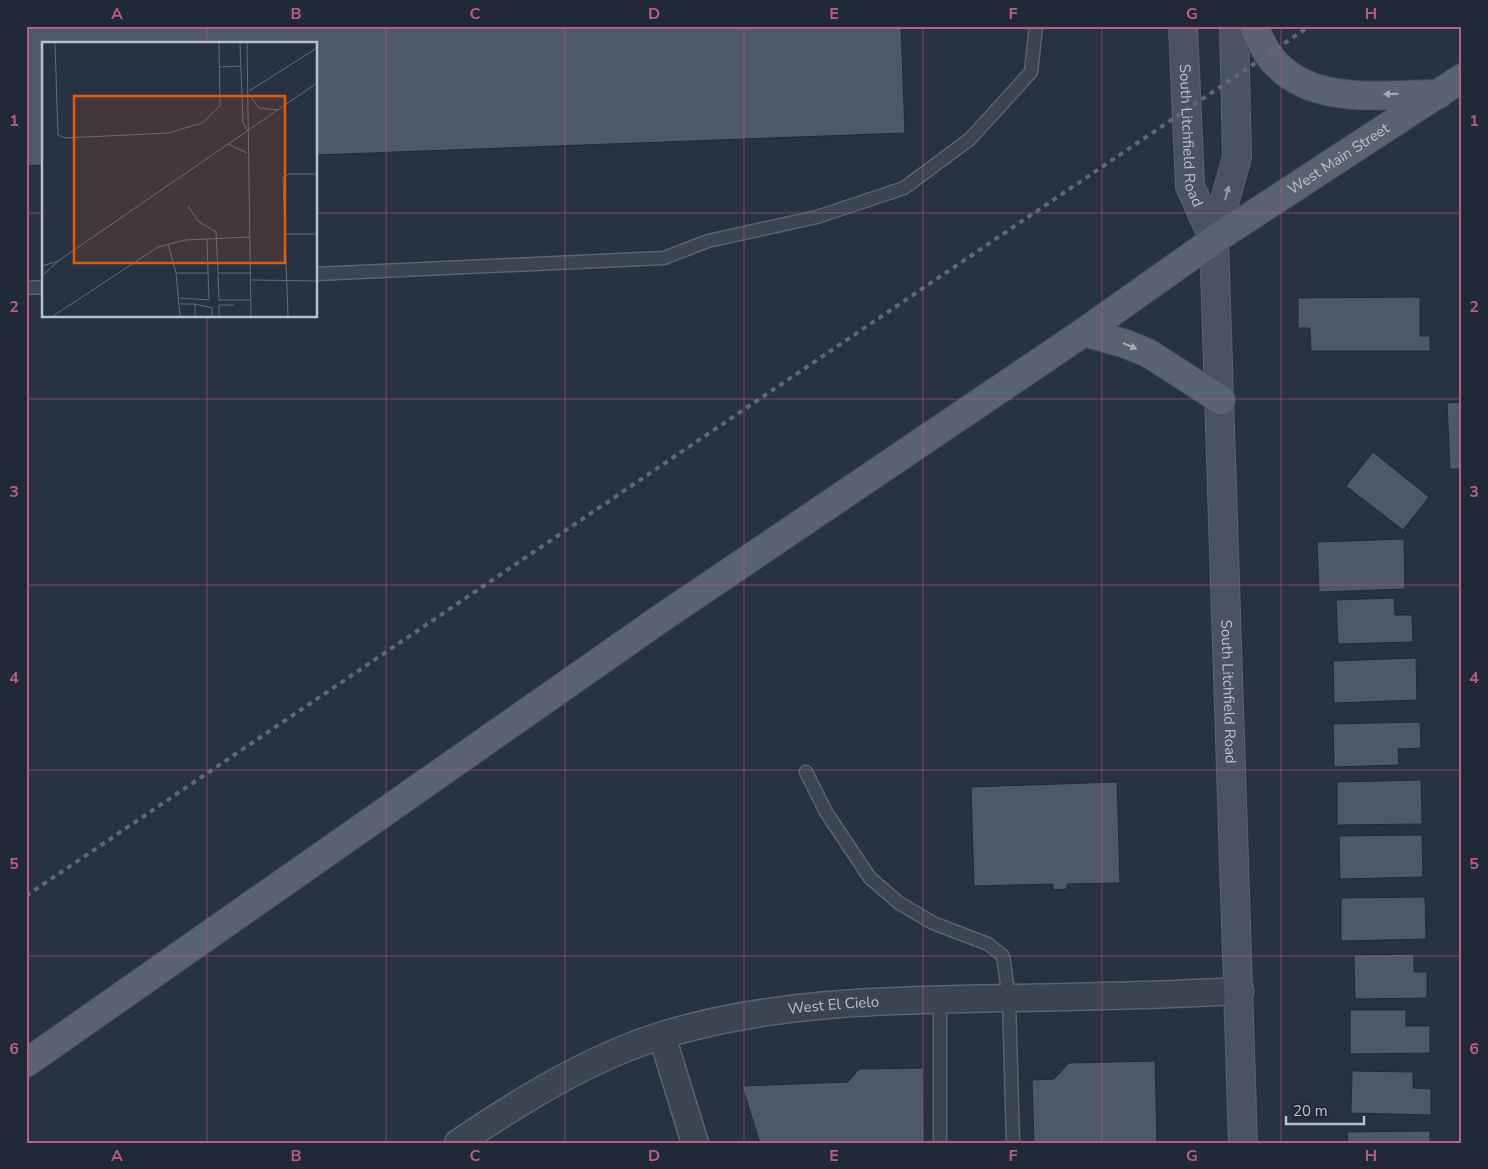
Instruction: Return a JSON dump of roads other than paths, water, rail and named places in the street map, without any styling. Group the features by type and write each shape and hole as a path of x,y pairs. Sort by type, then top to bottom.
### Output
{"main road":[{"name":"South Litchfield Road","path":"1183,26 1190,186 1214,240"},
{"name":"South Litchfield Road","path":"1234,26 1237,157 1214,240 1240,991 1243,1143"},
{"path":"1254,26 1268,54 1285,71 1301,83 1321,91 1344,94 1439,94"},
{"name":"West Main Street","path":"26,1063 660,619 1084,332 1214,240 1462,78"},
{"path":"1084,332 1122,342 1148,353 1221,400"}],"street":[{"name":"West El Cielo","path":"458,1143 556,1082 594,1061 662,1036 718,1021 781,1010 880,1001 1240,991"},
{"path":"662,1036 695,1143"}],"lane":[{"path":"318,274 664,258 708,241 817,218 904,188 970,139 1031,72 1036,26"},
{"path":"26,288 42,287"},
{"path":"806,772 826,812 870,878 899,903 932,923 988,944 1003,956 1009,998 1013,1143"},
{"path":"940,999 940,1143"}],"railway":[{"path":"26,896 1310,26"}]}
